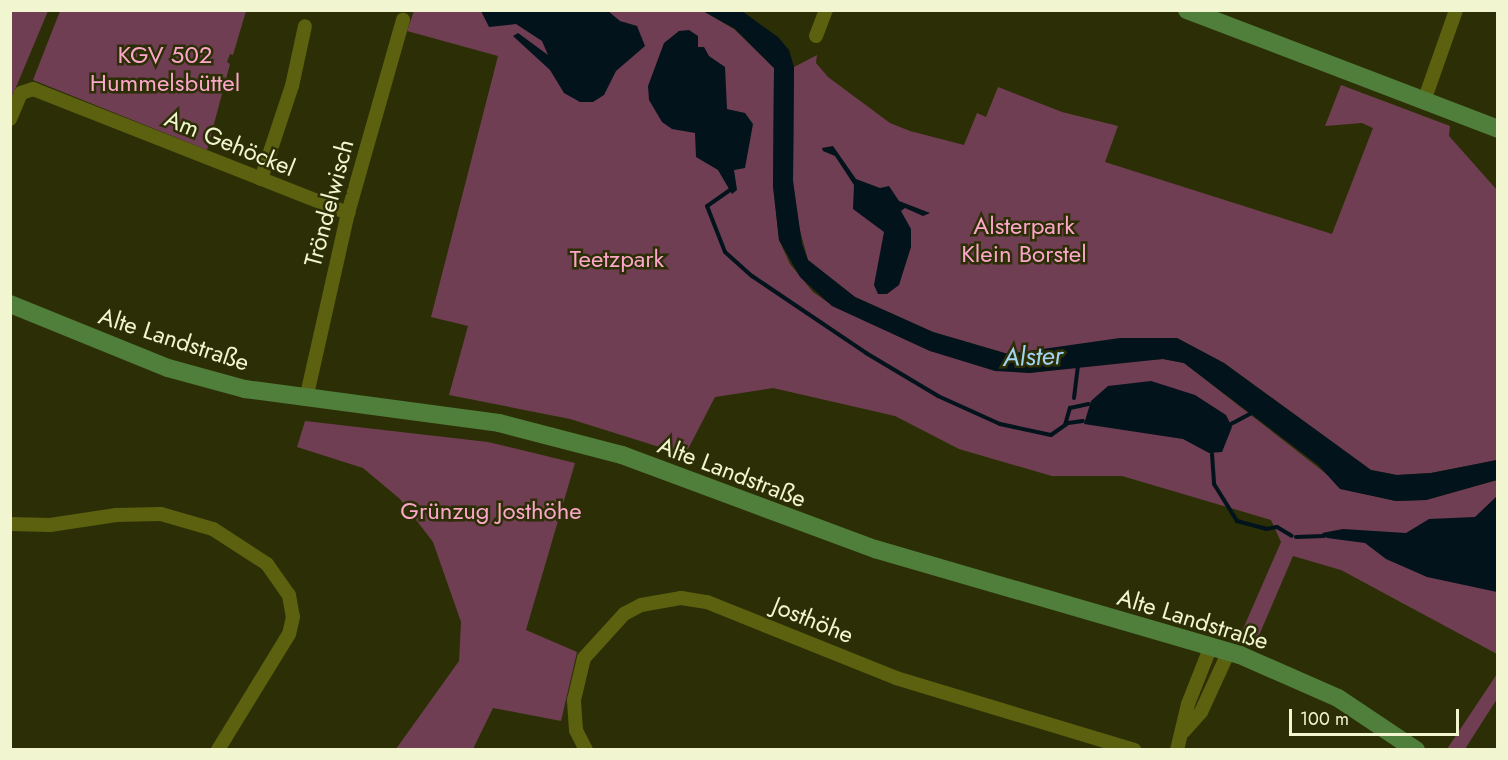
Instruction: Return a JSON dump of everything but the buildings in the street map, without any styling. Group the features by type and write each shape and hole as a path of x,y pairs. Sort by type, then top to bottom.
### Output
{"main road":[{"path":"1187,10 1497,129"},
{"name":"Alte Landstraße","path":"10,304 168,368 245,389 306,399 453,415 563,437 875,549 1220,648 1338,698 1416,750"}],"street":[{"path":"816,36 826,10"},
{"path":"1424,101 1456,10"},
{"name":"Tröndelwisch","path":"306,399 348,213 403,20"},
{"path":"261,179 292,86 305,26"},
{"name":"Am Gehöckel","path":"10,119 21,93 33,89 348,213"},
{"path":"10,524 50,525 116,515 161,514 213,529 267,564 289,595 293,617 289,634 218,750"},
{"name":"Josthöhe","path":"585,750 576,730 574,700 584,658 603,633 624,614 650,603 681,598 707,602 896,678 1134,750"},
{"path":"1177,750 1184,731 1201,712 1220,648"}],"green space":[{"path":"10,11 48,11 11,99 10,99"},
{"name":"KGV 502 Hummelsbüttel","path":"60,11 246,11 233,55 230,54 227,62 230,64 207,150 33,80"},
{"name":"Teetzpark","path":"414,11 703,11 734,29 774,68 773,186 779,240 790,264 813,292 833,306 930,351 1029,373 1130,361 1163,359 1184,363 1347,490 1396,501 1426,500 1497,480 1497,654 1341,570 1293,556 1257,640 1243,629 1281,542 1271,520 1122,476 1052,476 959,449 895,416 773,388 715,397 685,455 570,419 449,395 468,326 431,317 498,56 407,31"},
{"name":"Alsterpark Klein Borstel","path":"817,55 816,63 828,77 890,123 910,131 964,145 977,113 986,117 998,87 1062,112 1118,126 1105,162 1332,234 1373,128 1362,123 1325,126 1341,85 1450,126 1449,136 1497,190 1497,460 1431,473 1396,475 1371,470 1224,363 1177,338 1008,354 933,332 855,297 808,260 798,223 793,181 794,67"},
{"name":"Grünzug Josthöhe","path":"305,421 488,442 575,463 526,630 577,652 561,721 493,708 473,749 396,749 459,661 461,622 433,542 400,499 363,468 297,447"},
{"path":"1497,674 1497,699 1465,749 1447,749"}],"water":[{"path":"481,11 608,11 620,21 637,26 645,46 616,71 604,95 593,102 580,102 564,93 550,70 513,36 518,33 548,55 542,41 516,24 489,27"},
{"name":"Alster","path":"703,11 742,11 778,37 789,50 794,67 793,181 802,244 808,260 855,297 933,332 1008,354 1120,338 1177,338 1224,363 1371,470 1397,475 1431,473 1497,460 1497,480 1426,500 1396,501 1340,489 1318,465 1184,363 1163,359 1029,373 995,371 930,351 832,306 800,277 779,240 773,186 774,68 735,29"},
{"path":"689,30 698,36 698,47 704,47 709,56 725,67 727,109 745,113 753,124 745,168 734,170 737,190 732,194 718,170 696,157 695,133 672,129 662,122 649,100 648,86 664,43 679,31"},
{"path":"833,146 856,179 880,188 889,186 899,201 930,213 923,216 905,208 901,211 911,229 911,247 899,285 887,294 878,294 874,285 884,232 853,209 854,185 835,156 823,151 822,148"},
{"path":"1151,381 1195,395 1226,415 1232,427 1222,452 1209,453 1183,439 1084,424 1091,401 1108,386"},
{"path":"1497,496 1497,592 1427,577 1386,559 1365,543 1327,538 1322,533 1343,529 1406,533 1429,519 1475,517"}],"waterway":[{"path":"730,190 707,206 725,252 752,276 866,353 938,396 1000,424 1051,435 1068,423 1083,421"},
{"path":"1074,398 1078,366"},
{"path":"1065,425 1070,408 1089,404"},
{"path":"1231,424 1254,412"},
{"path":"1212,454 1214,484 1237,521 1266,529 1277,527 1292,536"},
{"path":"1296,537 1324,536"}]}
